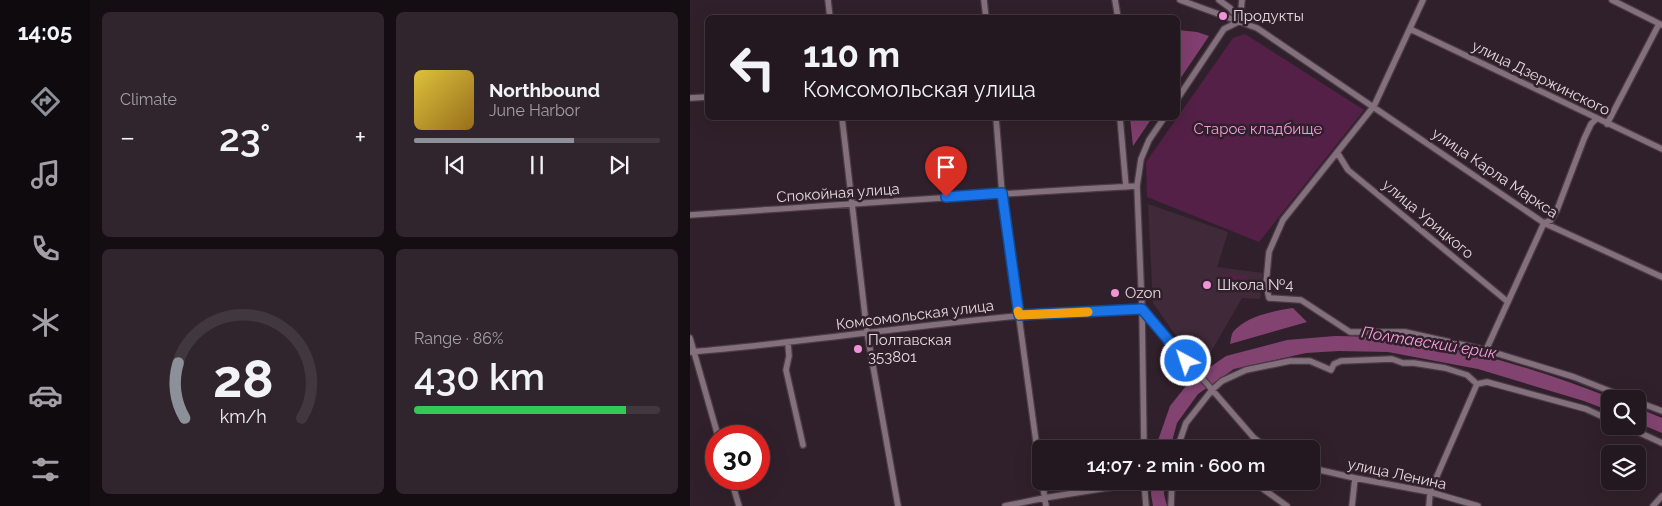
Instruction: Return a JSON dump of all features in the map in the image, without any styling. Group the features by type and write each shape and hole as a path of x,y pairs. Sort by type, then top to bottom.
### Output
{"street":[{"path":"828,0 830,15"},
{"path":"984,0 986,15"},
{"path":"1115,0 1118,15"},
{"name":"улица Карла Маркса","path":"1180,0 1257,28 1544,223 1662,277"},
{"path":"1219,0 1230,8 1240,21"},
{"path":"1240,21 1242,0"},
{"path":"1424,0 1374,106 1283,220 1270,252 1266,284 1269,298 1301,300 1350,332 1406,332 1486,350 1574,377 1607,390"},
{"path":"1607,124 1661,25 1612,0"},
{"path":"1180,95 1224,29 1240,21"},
{"name":"улица Дзержинского","path":"1410,29 1662,149"},
{"path":"690,98 705,97"},
{"path":"1486,350 1544,223 1551,220 1557,210 1584,138 1591,124 1596,119"},
{"path":"842,120 867,332 898,506"},
{"path":"996,120 1002,193 1037,440"},
{"path":"1120,120 1126,187"},
{"path":"1144,440 1142,309 1137,186 1141,159 1149,140 1163,120"},
{"name":"улица Урицкого","path":"1337,152 1348,170 1508,302"},
{"name":"Спокойная улица","path":"690,215 1002,193 1137,186"},
{"path":"1142,309 1256,440"},
{"name":"Комсомольская улица","path":"692,352 788,343 1019,315 1142,309"},
{"path":"690,338 692,352 715,425"},
{"path":"788,343 789,356 786,370 803,445"},
{"path":"1180,440 1186,423 1212,390 1222,381 1246,370 1290,361 1310,360 1331,370 1334,364 1341,361 1392,359 1402,364 1414,363 1445,368 1467,375 1477,384"},
{"path":"1477,384 1487,382 1586,410 1601,416"},
{"path":"1429,506 1430,492 1477,384"},
{"path":"1646,405 1662,411"},
{"path":"1645,435 1662,443"},
{"name":"улица Ленина","path":"1320,470 1430,492 1478,506"},
{"path":"1352,506 1355,478"},
{"path":"734,490 739,506"},
{"path":"1043,490 1046,506"},
{"path":"1005,506 1094,490"},
{"path":"1145,490 1146,506"},
{"path":"1172,490 1172,506"},
{"path":"1264,490 1287,506"},
{"path":"1653,506 1662,496"}],"shaded area":[{"path":"1180,30 1197,32 1209,36 1180,79"},
{"path":"1130,120 1151,120 1133,146"},
{"name":"Школа №4","path":"1148,204 1228,232 1217,267 1263,273 1260,299 1242,298 1204,364 1193,360 1153,303"},
{"path":"1293,308 1307,322 1230,344 1233,332 1245,322 1269,313"},
{"path":"1335,336 1371,337 1407,341 1477,354 1546,374 1601,394 1601,408 1478,369 1388,352 1339,351 1306,353 1234,369 1198,394 1177,423 1172,440 1158,440 1170,406 1190,381 1226,356 1287,340"},
{"path":"1646,411 1662,418 1662,433 1646,426"},
{"path":"1151,490 1164,490 1167,506 1153,506"}],"green space":[{"name":"Старое кладбище","path":"1245,34 1364,110 1259,242 1147,197 1146,162 1175,120 1180,120 1180,114 1233,38"},
{"path":"1222,274 1246,276 1245,290 1221,288"}],"slow traffic":[{"path":"1018,311 1019,315 1088,312"}],"place":[{"name":"Продукты","path":"1223,16"},
{"name":"Школа №4","path":"1207,285"},
{"name":"Ozon","path":"1115,293"},
{"name":"Полтавская 353801","path":"858,349"}],"route":[{"path":"946,197 1002,193 1019,315 1142,309 1186,361"}],"water label":[{"name":"Полтавский ерик","path":"1429,342"}]}
